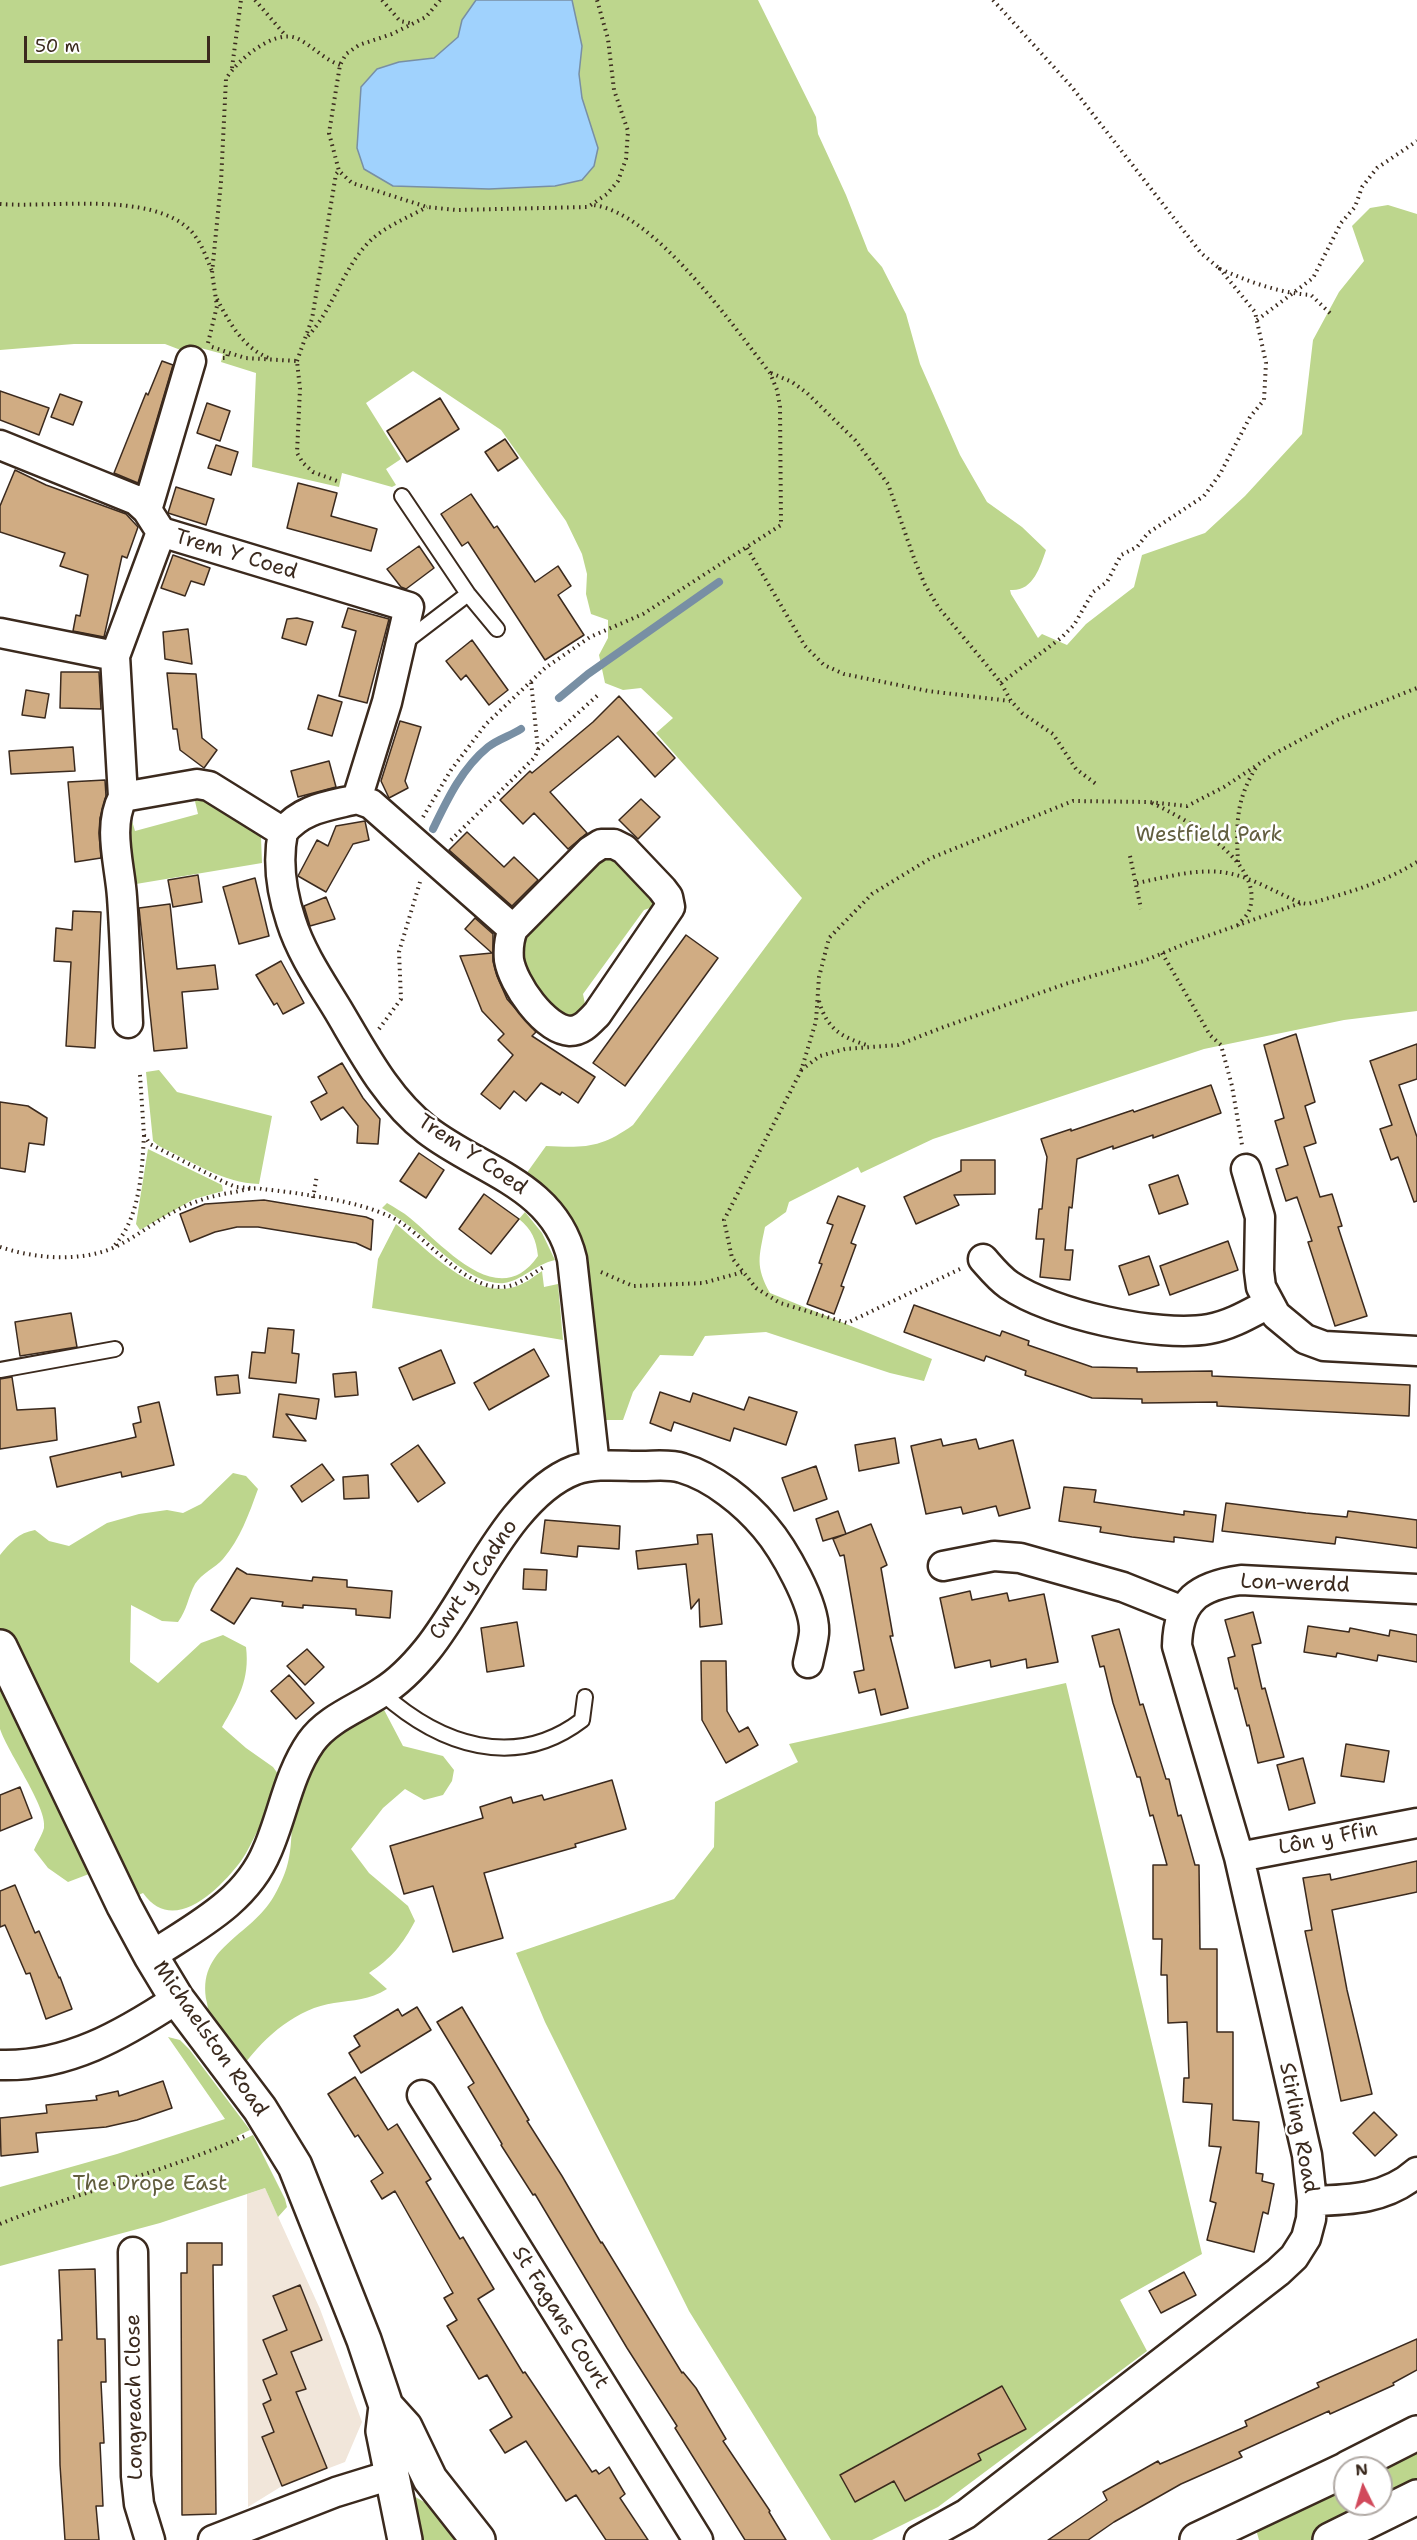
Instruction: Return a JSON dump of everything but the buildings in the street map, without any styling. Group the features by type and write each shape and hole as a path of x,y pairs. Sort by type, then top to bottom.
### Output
{"street":[{"path":"154,521 190,361"},
{"path":"0,445 136,500 154,521"},
{"name":"Trem Y Coed","path":"128,1023 122,895 115,819 123,797 115,656 154,521 409,607 387,702 357,799"},
{"path":"0,633 115,656"},
{"path":"123,797 197,784 209,786 283,831 294,819 310,811 357,799 371,804 513,929"},
{"name":"Trem Y Coed","path":"283,831 280,848 280,874 292,923 318,976 388,1091 427,1130 535,1197 562,1228 572,1259 595,1466"},
{"path":"601,844 614,844 624,849 668,897 670,907 597,1014 583,1028 570,1031 556,1026 542,1015 523,993 509,962 509,937 513,929 601,844"},
{"path":"1246,1169 1260,1217 1261,1287 1268,1304 1288,1326 1305,1339 1324,1346 1417,1351"},
{"path":"983,1259 1009,1285 1026,1294 1077,1314 1144,1328 1208,1329 1230,1324 1268,1304"},
{"name":"Cwrt y Cadno","path":"151,1956 215,1914 245,1887 258,1871 292,1780 312,1740 339,1718 395,1683 427,1650 516,1516 534,1496 562,1476 577,1469 595,1466 681,1467 703,1476 745,1507 777,1542 793,1568 805,1595 814,1630 808,1663"},
{"path":"943,1566 994,1557 1020,1558 1123,1587 1183,1611"},
{"name":"Lon-werdd","path":"1183,1611 1200,1592 1218,1583 1241,1580 1417,1589"},
{"name":"Stirling Road","path":"919,2540 966,2514 1278,2272 1294,2257 1306,2238 1312,2201 1307,2155 1239,1857 1177,1646 1178,1629 1183,1611"},
{"name":"Michaelston Road","path":"0,1647 127,1912 151,1956 177,1999 260,2109 295,2166 364,2340 386,2406 405,2427 430,2479 478,2540"},
{"name":"Lôn y Ffin","path":"1239,1857 1417,1823"},
{"path":"0,2064 39,2062 91,2049 177,1999"},
{"name":"St Fagans Court","path":"422,2095 698,2540"},
{"path":"1312,2201 1357,2200 1383,2193 1417,2172"},
{"name":"Longreach Close","path":"133,2252 136,2476 139,2504 150,2540"},
{"name":"Michaelston Road","path":"386,2406 383,2431 405,2540"},
{"path":"1372,2456 1417,2433"},
{"path":"213,2540 248,2533 336,2492 391,2475"},
{"path":"1197,2540 1230,2532 1333,2477"},
{"path":"1330,2540 1417,2497"}],"lane":[{"path":"402,496 468,594 497,629"},
{"path":"400,645 468,594"},
{"path":"0,1370 115,1349"},
{"path":"382,1693 396,1705 432,1728 473,1746 519,1747 562,1735 582,1720 585,1697"}],"path":[{"path":"241,0 232,68 226,79 221,182 212,273 216,318 208,346 245,358 297,362"},
{"path":"255,0 287,36 305,43 329,61 340,65"},
{"path":"382,0 400,21 410,23"},
{"path":"410,838 451,770 492,717 545,668 590,637 644,614 781,525 780,407 777,390 770,373 698,282 643,230 605,206 456,210 427,207 352,183 339,171 329,133 340,65 346,54 359,45 392,34 426,16 440,0"},
{"path":"593,205 608,194 618,181 626,159 628,131 614,90 608,39 597,0"},
{"path":"993,0 1071,86 1201,253 1220,269 1255,312 1266,363 1264,400 1250,417 1220,474 1204,496 1148,533 1137,547 1121,555 1107,582 1093,592 1074,625 1061,638 1001,683"},
{"path":"232,68 264,44 287,36"},
{"path":"1257,320 1313,278 1341,223 1355,207 1362,188 1377,168 1417,141"},
{"path":"339,171 336,174 312,319 297,362 300,389 297,453 303,463 313,472 340,482"},
{"path":"0,204 31,206 103,202 151,211 168,217 189,230 200,244 212,273"},
{"path":"305,339 322,319 352,262 364,247 374,237 427,207"},
{"path":"1220,269 1253,283 1292,294 1311,295 1320,301 1333,316"},
{"path":"215,296 236,332 249,346 262,356 276,361"},
{"path":"223,358 227,358 228,352"},
{"path":"770,373 792,382 855,440 888,484 925,585 939,608 1001,683 1011,701 1022,713 1053,734 1076,769 1095,784"},
{"path":"747,548 805,646 824,665 844,674 928,691 1011,701"},
{"path":"531,681 538,750"},
{"path":"983,1259 847,1323 780,1303 756,1288 732,1258 724,1220 801,1071 816,1021 819,977 829,938 872,894 931,858 1073,801 1149,802 1187,806 1224,787 1258,764 1339,719 1417,688"},
{"path":"446,845 535,757 538,750 598,695"},
{"path":"1237,926 1249,912 1251,890 1239,862 1238,805 1247,782 1258,764"},
{"path":"1149,802 1183,818 1215,840 1239,862"},
{"path":"1130,856 1141,909"},
{"path":"801,1071 820,1056 845,1049 898,1046 940,1028 1065,984 1144,961 1301,903 1360,890 1400,873 1417,862"},
{"path":"1137,883 1181,875 1221,872 1246,879 1301,903"},
{"path":"379,1029 401,999 399,952 422,878"},
{"path":"1162,953 1210,1035 1221,1045 1232,1086 1246,1169"},
{"path":"818,995 824,1018 847,1039 874,1048"},
{"path":"113,1247 126,1233 132,1220 144,1135 140,1074"},
{"path":"144,1135 150,1144 158,1149 236,1187 259,1188 372,1208 395,1218 463,1272 500,1287 520,1282 538,1269 556,1262 572,1259 633,1286 703,1283 743,1272"},
{"path":"314,1198 317,1175"},
{"path":"0,1247 21,1254 53,1257 82,1256 113,1247 142,1234 173,1212 190,1204 216,1195 259,1188"},
{"path":"0,2224 37,2209 161,2168 254,2132"}],"shaded area":[{"path":"265,2188 320,2309 362,2422 345,2462 282,2486 248,2507 247,2194"}],"green space":[{"name":"Westfield Park","path":"0,0 758,0 816,117 818,134 868,251 882,267 906,314 920,364 960,455 987,502 1022,527 1046,550 1030,583 1018,590 1010,590 1011,594 1038,638 1042,634 1067,645 1086,624 1134,587 1142,555 1205,533 1245,496 1302,434 1313,340 1339,292 1364,261 1352,226 1370,208 1388,205 1417,214 1417,1011 1344,1020 1204,1049 933,1139 861,1173 858,1167 789,1202 786,1212 765,1227 760,1254 762,1276 770,1293 932,1359 924,1381 890,1373 766,1332 705,1336 693,1356 660,1355 633,1392 623,1420 600,1420 579,1240 563,1208 545,1188 526,1174 546,1146 592,1145 622,1133 633,1125 802,898 656,733 673,718 641,688 623,690 605,683 599,655 608,638 608,620 591,614 586,594 587,574 582,554 566,521 501,430 413,371 366,403 401,459 386,469 396,485 392,487 342,473 339,487 252,467 256,373 221,362 223,354 197,347 191,354 165,344 74,344 0,350"},
{"path":"200,795 254,828 261,837 262,863 136,884 131,880 124,818 130,814 135,831 198,814 194,797"},
{"path":"615,855 652,893 656,906 644,910 583,994 586,1009 579,1016 561,1017 533,992 520,946 523,934 599,857"},
{"path":"159,1070 177,1092 272,1116 259,1184 233,1180 220,1175 153,1141 146,1072"},
{"path":"148,1149 222,1185 223,1191 194,1199 140,1230 136,1224"},
{"path":"387,1203 407,1216 455,1257 472,1269 489,1276 506,1278 523,1272 538,1256 533,1235 519,1219 525,1212 542,1233 555,1260 510,1282 493,1282 482,1279 471,1274 412,1228 382,1208"},
{"path":"396,1224 448,1268 479,1285 510,1288 523,1284 542,1271 544,1287 558,1284 563,1340 372,1308 378,1259"},
{"path":"233,1473 246,1476 258,1489 239,1535 223,1559 195,1584 178,1622 162,1621 131,1605 130,1662 158,1683 201,1643 223,1635 246,1647 247,1659 242,1689 222,1727 273,1767 281,1778 321,1746 381,1704 403,1746 443,1756 454,1770 452,1781 443,1795 424,1800 405,1789 383,1808 351,1849 369,1873 408,1906 415,1921 396,1950 369,1973 387,1989 368,1997 321,2006 295,2017 272,2034 244,2065 211,2021 205,1984 209,1968 217,1955 264,1910 274,1896 289,1860 292,1821 259,1828 241,1861 221,1884 195,1904 181,1909 168,1910 155,1905 143,1893 134,1897 110,1866 68,1882 48,1868 34,1850 44,1828 44,1819 34,1794 0,1729 0,1555 8,1546 19,1536 35,1530 49,1541 69,1546 107,1523 139,1514 167,1510 183,1513 201,1504"},
{"path":"1066,1683 1202,2254 1120,2300 1147,2351 938,2507 872,2540 831,2540 689,2311 545,2022 516,1953 674,1899 714,1847 715,1802 798,1762 789,1744"},
{"name":"The Drope East","path":"168,2037 180,2040 189,2049 250,2130 237,2136 240,2141 253,2135 287,2207 278,2217 265,2188 160,2223 0,2266 0,2187 117,2154 225,2119"},
{"path":"1417,2445 1417,2489 1393,2501 1393,2460"},
{"path":"1333,2487 1333,2516 1364,2516 1317,2540 1259,2540 1257,2533 1260,2524"},
{"path":"412,2495 431,2506 458,2540 417,2540"}],"water":[{"path":"476,0 572,0 582,46 579,74 582,98 598,148 594,166 582,180 555,186 489,189 393,186 364,169 357,148 361,87 377,69 399,62 434,58 458,37 462,20"}],"waterway":[{"path":"559,698 588,674 719,582"},
{"path":"433,829 470,765 492,744 521,729"}]}
